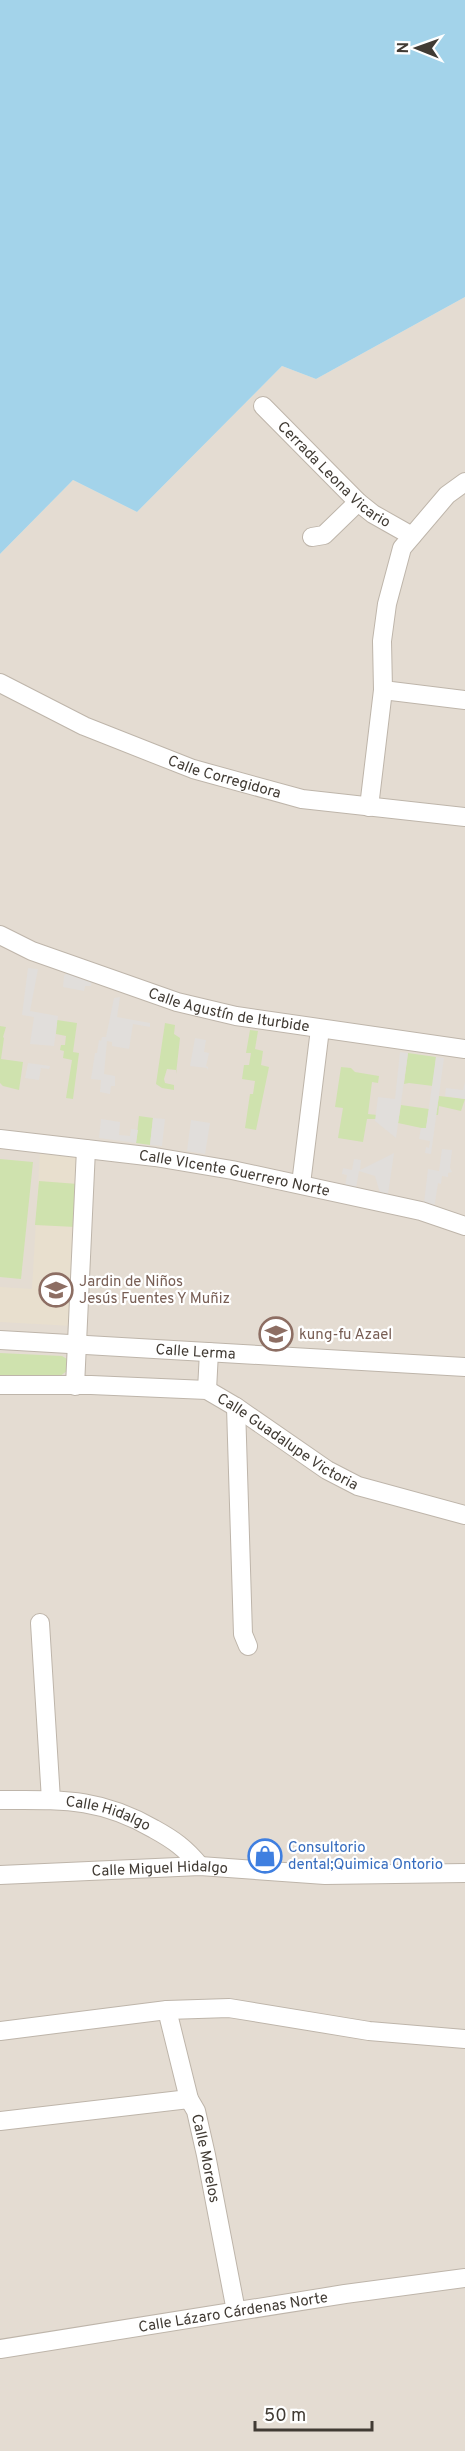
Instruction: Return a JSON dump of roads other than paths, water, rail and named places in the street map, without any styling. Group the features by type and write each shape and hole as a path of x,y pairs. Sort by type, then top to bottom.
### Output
{"street":[{"name":"Cerrada Leona Vicario","path":"263,406 358,502 373,514 412,536"},
{"path":"369,807 383,690 382,641 396,563 402,548 412,536 447,495 465,482"},
{"path":"312,537 324,535 358,502"},
{"name":"Calle Corregidora","path":"0,683 84,726 194,769 302,799 465,817"},
{"path":"383,690 465,700"},
{"name":"Calle Agustín de Iturbide","path":"0,935 32,951 177,1002 236,1016 465,1048"},
{"path":"301,1184 320,1029"},
{"name":"Calle VIcente Guerrero Norte","path":"0,1139 155,1157 301,1184 421,1211 465,1226"},
{"path":"75,1386 86,1149"},
{"name":"Calle Lerma","path":"0,1340 465,1367"},
{"path":"207,1390 209,1352"},
{"name":"Calle Guadalupe Victoria","path":"0,1385 207,1390 236,1407 327,1470 358,1486 465,1515"},
{"path":"236,1407 243,1634 249,1646"},
{"path":"40,1623 51,1800"},
{"name":"Calle Hidalgo","path":"0,1800 91,1803 130,1815 184,1846 200,1866"},
{"name":"Calle Miguel Hidalgo","path":"0,1875 200,1866 326,1875 465,1873"},
{"path":"0,2031 167,2010 229,2008 369,2031 465,2039"},
{"name":"Calle Morelos","path":"167,2010 189,2099 196,2111 236,2311"},
{"path":"0,2121 189,2099"},
{"name":"Calle Lázaro Cárdenas Norte","path":"0,2349 236,2311 465,2278"}],"water":[{"path":"0,0 465,0 465,297 316,379 282,366 137,512 73,480 0,554"}],"place":[{"name":"Jardin de Niños Jesús Fuentes Y Muñiz","path":"56,1290"},
{"name":"kung-fu Azael","path":"276,1334"},
{"name":"Consultorio dental;Quimica Ontorio","path":"265,1856"}]}
